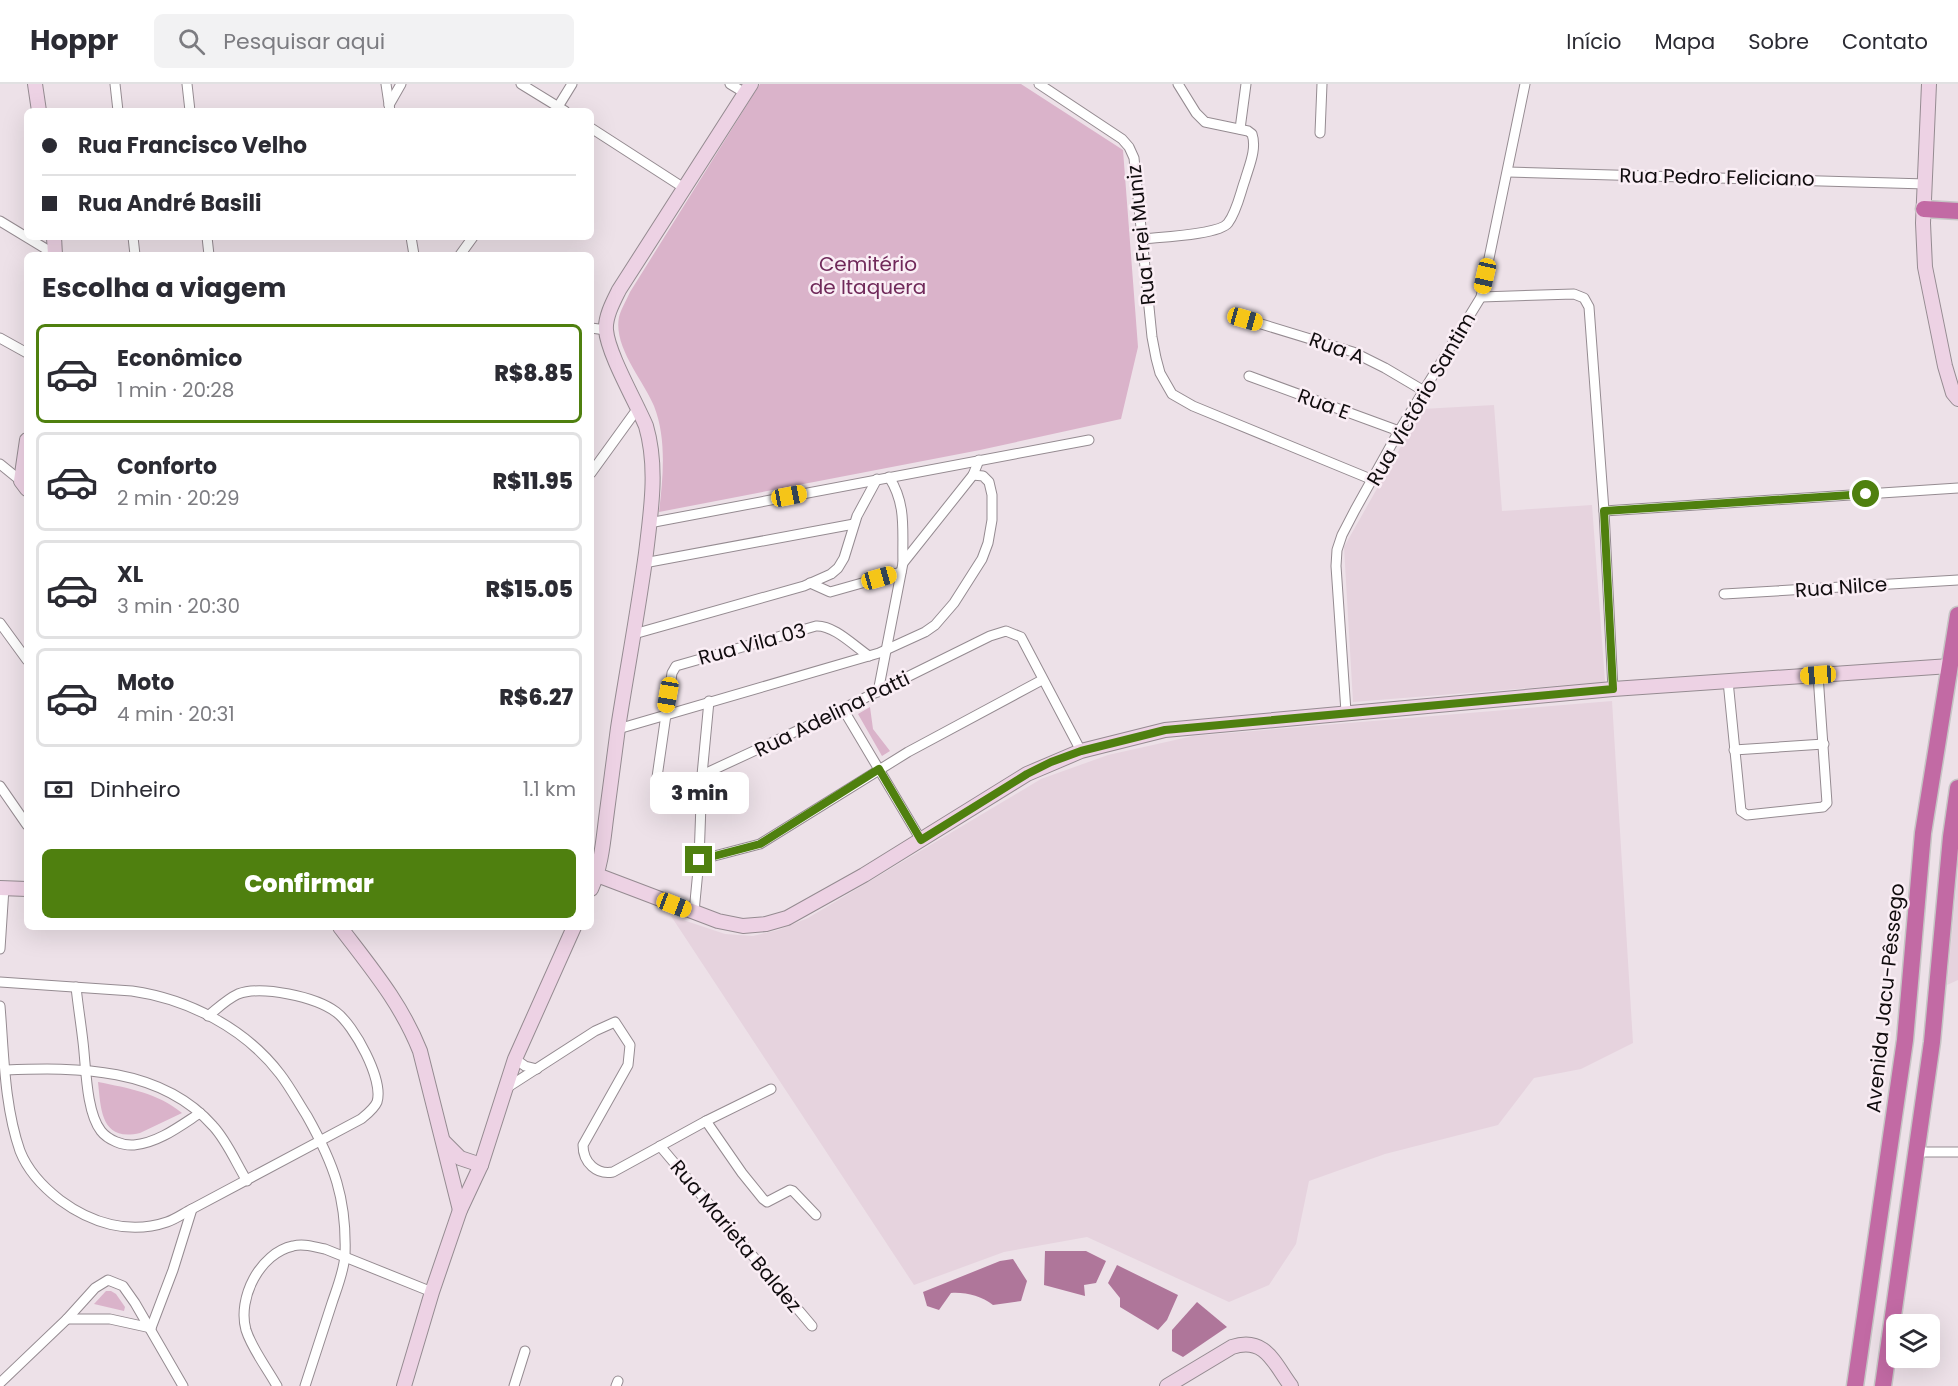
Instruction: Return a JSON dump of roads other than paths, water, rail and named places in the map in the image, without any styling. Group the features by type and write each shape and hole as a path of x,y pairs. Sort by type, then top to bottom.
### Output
{"highway":[{"path":"1924,209 1958,212"},
{"name":"Avenida Jacu-Pêssego","path":"1855,1386 1905,1040 1923,833 1958,615"},
{"path":"1883,1386 1932,1042 1958,788"}],"street":[{"path":"35,84 39,108"},
{"path":"115,84 118,108"},
{"path":"187,84 190,108"},
{"path":"386,84 389,108"},
{"path":"389,108 401,84"},
{"path":"521,84 556,108"},
{"path":"560,108 572,84"},
{"path":"730,84 748,89 619,290 608,316 606,330 611,348 646,426 652,454 653,474 649,524 634,634 594,872 718,921 743,926 766,924 787,918 864,875 1027,774 1081,751 1165,730 1613,689 1950,666"},
{"name":"Rua Frei Muniz","path":"1039,84 1122,139 1134,158 1152,337 1160,373 1172,394 1193,406 1373,480"},
{"path":"1142,239 1210,231 1227,225 1241,191 1254,148 1252,135 1240,129 1206,122 1196,113 1178,84"},
{"path":"1240,129 1246,84"},
{"path":"1320,133 1323,84"},
{"name":"Rua Victório Santim","path":"1346,712 1336,566 1337,550 1346,526 1399,431 1481,297 1525,84"},
{"path":"1929,84 1924,209 1926,278 1938,337 1956,396"},
{"path":"594,130 684,188"},
{"name":"Rua Pedro Feliciano","path":"1508,172 1926,184"},
{"path":"0,221 24,236"},
{"path":"31,240 50,252"},
{"path":"1481,297 1574,294 1587,302 1604,511 1613,689"},
{"name":"Rua A","path":"1245,319 1353,352 1424,391"},
{"path":"594,328 606,330"},
{"path":"0,338 24,351"},
{"name":"Rua E","path":"1250,376 1399,431"},
{"path":"594,469 638,408"},
{"path":"649,524 1089,440"},
{"path":"810,583 830,592 902,567 973,476 979,460"},
{"path":"0,464 24,485"},
{"path":"618,729 869,656 887,650 935,625 954,603 982,559 990,536 993,507 991,487 983,476 973,476"},
{"path":"878,692 902,567 902,506 898,492 889,477"},
{"path":"634,634 822,579 838,568 844,558 861,506 877,479"},
{"path":"1604,511 1958,488"},
{"path":"644,563 854,524"},
{"name":"Rua Nilce","path":"1724,594 1958,580"},
{"path":"0,623 24,656"},
{"name":"Rua Vila 03","path":"656,784 672,673 674,668 681,663 822,626 838,634 869,656"},
{"name":"Rua Adelina Patti","path":"702,775 843,709 990,636 1006,631 1021,637 1041,680"},
{"path":"1728,681 1741,811 1747,814 1826,806 1828,800 1818,675"},
{"path":"699,860 760,844 879,769 1041,680 1081,751"},
{"path":"694,912 709,702"},
{"path":"843,709 921,840"},
{"path":"1734,750 1824,744"},
{"path":"0,786 24,821"},
{"path":"0,949 2,888 24,889"},
{"path":"342,930 396,1002 410,1026 420,1051 460,1210"},
{"path":"404,1386 432,1292 460,1210 481,1165 515,1059 573,930"},
{"path":"0,982 150,994 190,1006 248,1041 279,1073 321,1140 338,1182 345,1231 345,1258 340,1278 305,1386"},
{"path":"76,987 90,1099 95,1120 101,1131 108,1138 117,1142 135,1145 173,1130 200,1113"},
{"path":"0,1006 11,1115 28,1168 63,1202 93,1220 127,1227 167,1222 361,1119 372,1110 376,1103 378,1093 373,1071 364,1049 346,1021 320,1002 287,993 238,994 208,1016"},
{"path":"506,1089 596,1031 615,1022 627,1039 630,1057 628,1065 583,1145 585,1156 595,1170 605,1174 613,1172 706,1121 771,1089"},
{"path":"515,1059 525,1066 537,1069"},
{"path":"6,1070 86,1069 155,1085 184,1101 214,1126 247,1181"},
{"path":"706,1121 763,1199 767,1202 793,1191 816,1215"},
{"path":"443,1140 460,1158 481,1165"},
{"name":"Rua Marieta Baldez","path":"660,1146 812,1326"},
{"path":"1918,1152 1958,1152"},
{"path":"151,1328 173,1270 192,1209"},
{"path":"277,1386 246,1329 245,1305 259,1270 282,1249 295,1245 309,1245 432,1292"},
{"path":"0,1383 67,1319 95,1288 108,1280 123,1286 151,1328 183,1386"},
{"path":"67,1319 110,1319 151,1328"},
{"path":"1167,1386 1232,1347 1244,1343 1254,1344 1265,1350 1292,1386"},
{"path":"514,1386 525,1351"}],"park label":[{"name":"Cemitério de Itaquera","path":"868,276"}]}
